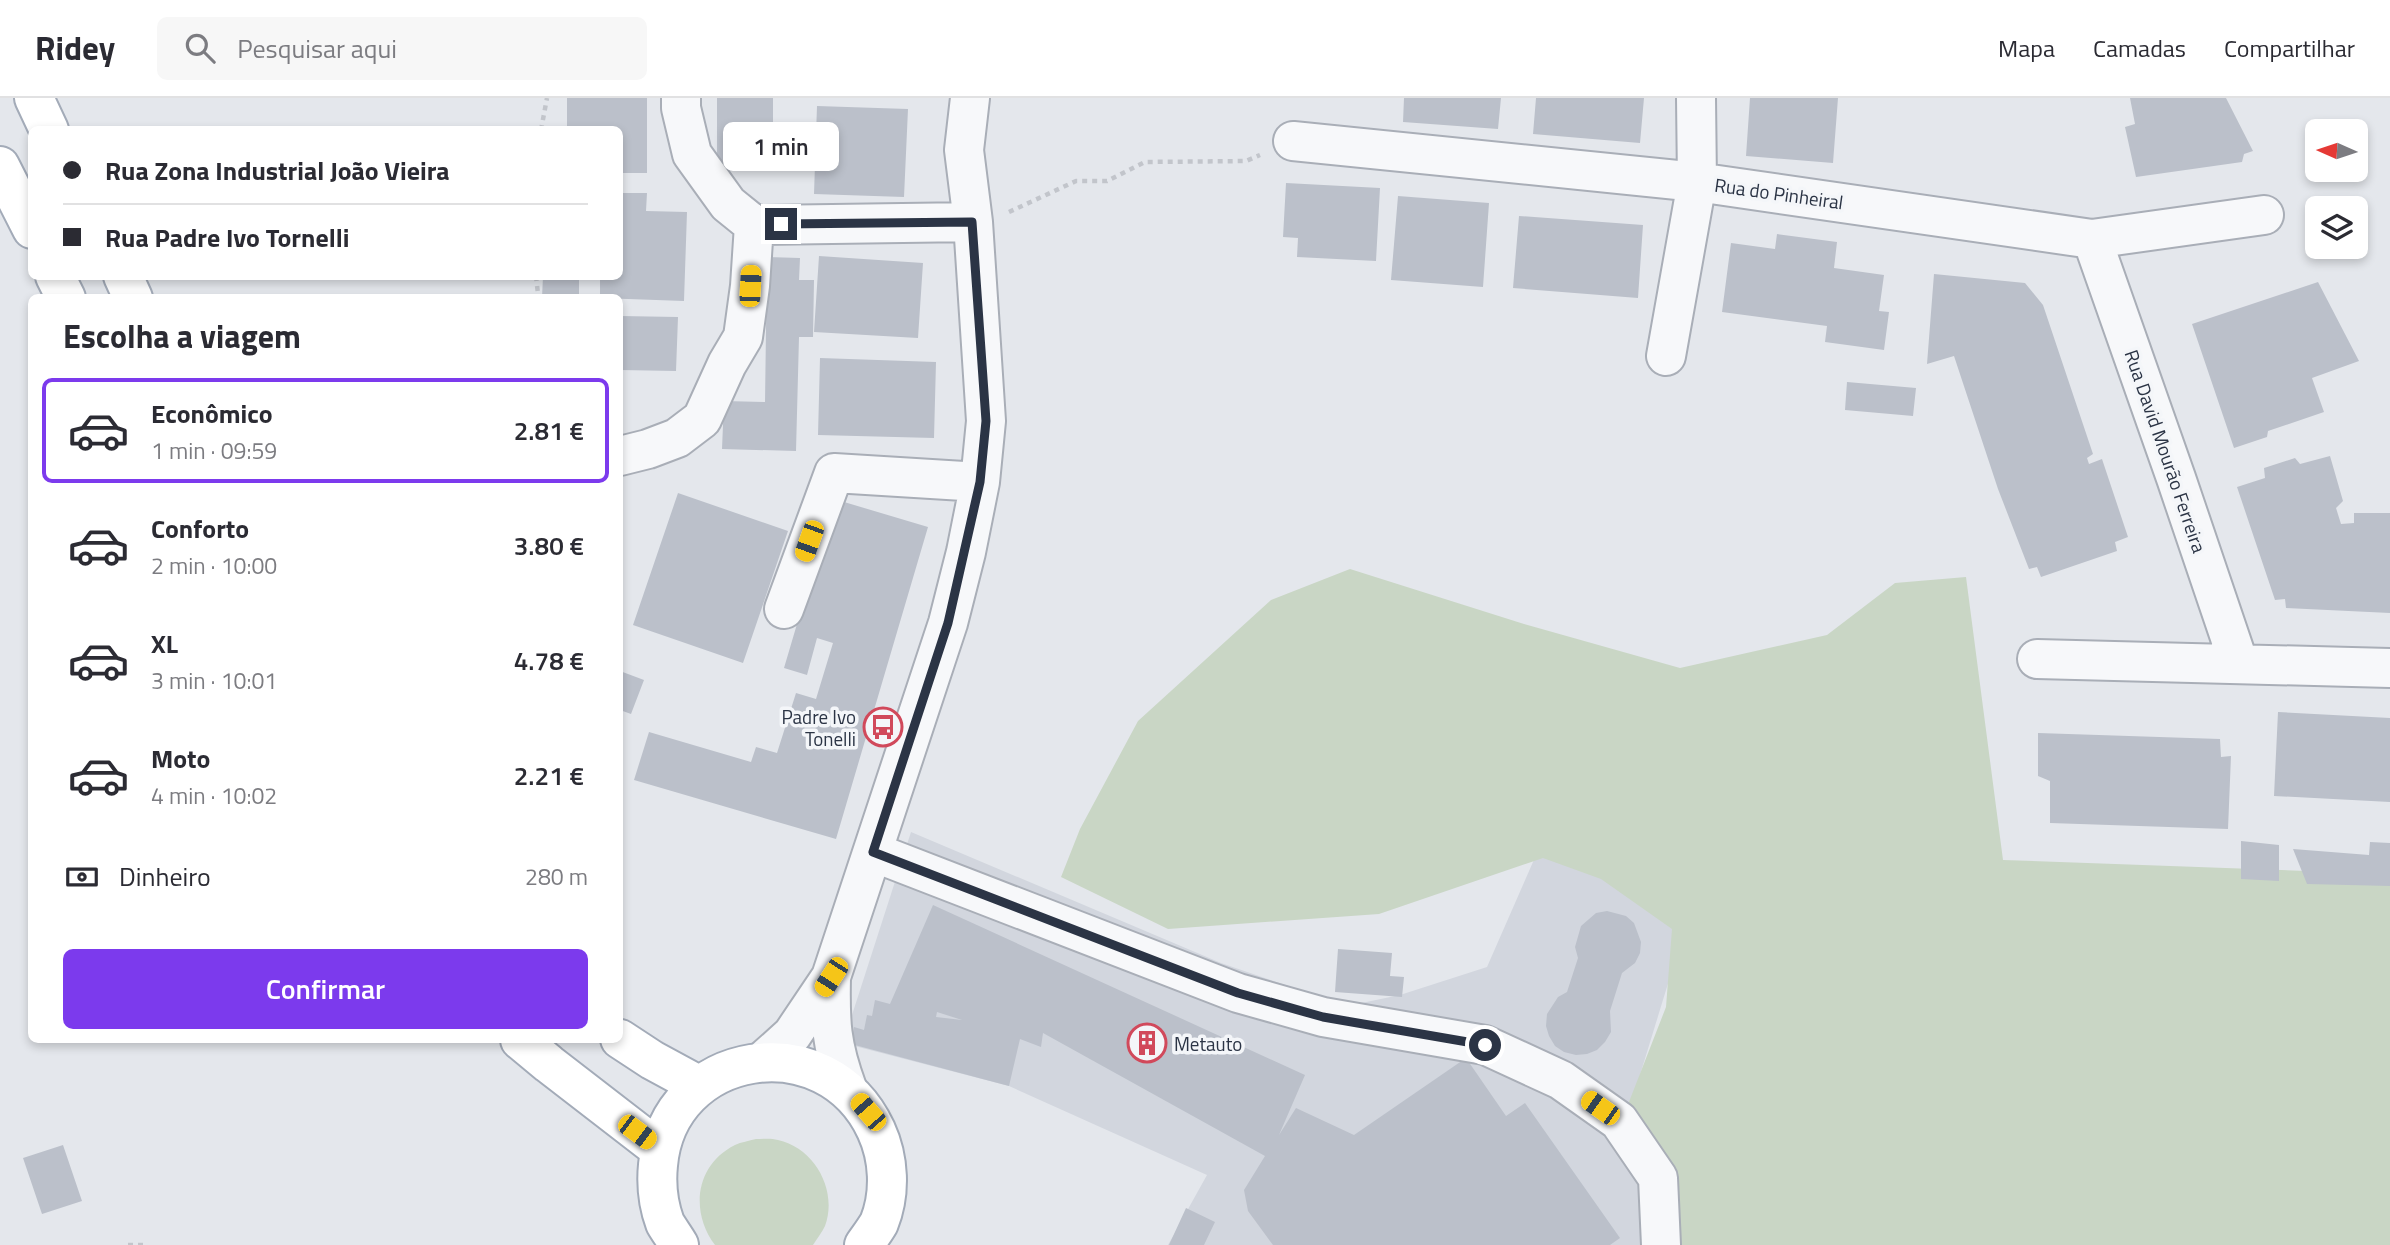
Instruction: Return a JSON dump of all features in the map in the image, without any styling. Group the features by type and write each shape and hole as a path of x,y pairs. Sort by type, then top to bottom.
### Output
{"main road":[{"path":"34,98 48,126"},
{"path":"0,166 28,221"},
{"path":"623,1041 700,1086"},
{"path":"524,1043 659,1149"},
{"path":"679,1245 666,1223 656,1186 659,1149 674,1114 700,1086 733,1068 762,1061 808,1066 846,1088 868,1112 884,1147 888,1185 879,1223 864,1245"}],"street":[{"path":"681,98 692,154 728,204 754,225 972,222"},
{"path":"762,1061 792,1035 831,977 948,623 980,482 986,421 972,222 964,150 970,98"},
{"path":"1666,356 1697,182 1696,98"},
{"name":"Rua do Pinheiral","path":"1293,141 1697,182 2092,239 2263,215"},
{"path":"623,455 677,438 702,419 727,363 743,337 754,225"},
{"name":"Rua David Mourão Ferreira","path":"2092,239 2239,664"},
{"path":"784,609 834,473 980,482"},
{"path":"2037,659 2390,668"},
{"path":"873,852 1238,993 1323,1017 1485,1045 1561,1080 1619,1121 1658,1178 1661,1245"},
{"path":"831,977 830,1017 833,1046 846,1088"}],"path":[{"path":"542,126 547,98"},
{"path":"972,222 992,220 1076,181 1107,181 1145,162 1247,161 1293,141"},
{"path":"536,280 538,294"},
{"path":"128,1245 146,1245"}],"shaded area":[{"path":"911,832 1221,963 1347,1006 1400,995 1487,967 1540,846 1693,902 1632,1101 1679,1245 1168,1245 1207,1175 1009,1086 843,1043"}],"green space":[{"path":"1350,569 1524,624 1680,668 1827,635 1895,583 1966,577 2003,860 2390,874 2390,1245 1652,1245 1652,1191 1613,1143 1666,1007 1672,929 1601,879 1543,858 1379,914 1168,929 1061,877 1080,829 1138,721 1271,600"},
{"path":"756,1139 775,1139 791,1145 813,1161 820,1173 826,1186 828,1213 825,1226 813,1245 715,1245 707,1232 700,1204 701,1190 711,1164 737,1144"}],"building":[{"path":"567,98 647,98 647,173 623,173 623,126 567,126"},
{"path":"717,98 773,98 773,165 717,164"},
{"path":"1404,98 1501,98 1498,129 1403,122"},
{"path":"1536,98 1644,98 1640,143 1533,134"},
{"path":"1750,98 1838,98 1833,163 1746,156"},
{"path":"2130,98 2226,98 2253,151 2244,154 2242,162 2136,177 2125,127 2135,124"},
{"path":"817,106 908,109 904,197 814,194"},
{"path":"1286,183 1380,188 1376,261 1297,257 1298,238 1283,237"},
{"path":"623,193 647,193 646,211 687,212 684,301 623,299 623,294 600,294 600,280 623,280"},
{"path":"1398,196 1489,203 1483,287 1391,280"},
{"path":"1519,216 1643,225 1638,298 1513,288"},
{"path":"1777,234 1837,242 1834,268 1884,275 1879,311 1889,312 1884,350 1825,342 1827,326 1722,312 1731,243 1775,249"},
{"path":"819,256 923,263 918,338 814,332"},
{"path":"767,257 800,258 799,280 814,280 813,337 799,337 796,451 722,449 724,401 765,402"},
{"path":"1934,274 2025,283 2043,305 2093,454 2087,458 2089,464 2102,459 2128,537 2115,542 2117,551 2041,577 2037,567 2029,569 1998,489 1954,356 1927,364"},
{"path":"543,280 579,280 579,294 542,294"},
{"path":"2318,282 2359,361 2312,378 2324,412 2268,431 2267,437 2234,448 2192,324"},
{"path":"623,316 678,317 676,371 623,370"},
{"path":"820,358 936,362 934,438 818,435"},
{"path":"1847,382 1916,388 1913,416 1845,410"},
{"path":"2330,456 2343,501 2336,508 2341,524 2354,523 2354,513 2390,513 2390,613 2286,608 2285,599 2275,600 2237,487 2265,478 2264,468 2295,458 2300,464"},
{"path":"678,493 788,531 743,663 633,625"},
{"path":"834,499 928,527 836,839 634,780 649,732 751,762 756,747 777,753 796,693 816,699 833,643 817,638 807,675 784,668"},
{"path":"623,672 644,680 631,714 623,711"},
{"path":"2278,712 2390,718 2390,802 2274,796"},
{"path":"2038,733 2220,739 2221,757 2231,756 2228,829 2050,823 2050,781 2038,776"},
{"path":"2241,841 2279,845 2279,881 2241,879"},
{"path":"2370,842 2390,843 2390,886 2307,884 2293,849 2369,855"},
{"path":"933,905 1305,1075 1279,1135 1296,1108 1354,1135 1466,1058 1506,1116 1525,1103 1620,1238 1610,1245 1273,1245 1248,1211 1244,1190 1265,1156 1043,1033 1041,1047 1020,1039 1009,1086 851,1044 854,1027 864,1030 867,1015 872,1016 875,1000 890,1004","holes":["937,1012 962,1020 936,1017"]},
{"path":"1607,911 1626,916 1634,923 1641,942 1640,953 1635,963 1622,973 1610,1011 1611,1032 1605,1042 1597,1050 1587,1054 1564,1052 1555,1046 1549,1036 1547,1014 1558,997 1567,992 1578,958 1575,947 1581,926 1596,913"},
{"path":"1338,949 1392,953 1390,976 1404,977 1402,997 1335,992"},
{"path":"63,1145 82,1201 42,1214 23,1158"},
{"path":"1186,1208 1215,1222 1204,1245 1169,1245"}],"place":[{"name":"Padre Ivo Tonelli","path":"883,727"},
{"name":"Metauto","path":"1147,1043"}],"route":[{"path":"781,224 972,222 986,421 980,482 948,623 873,852 1238,993 1323,1017 1485,1045"}]}
